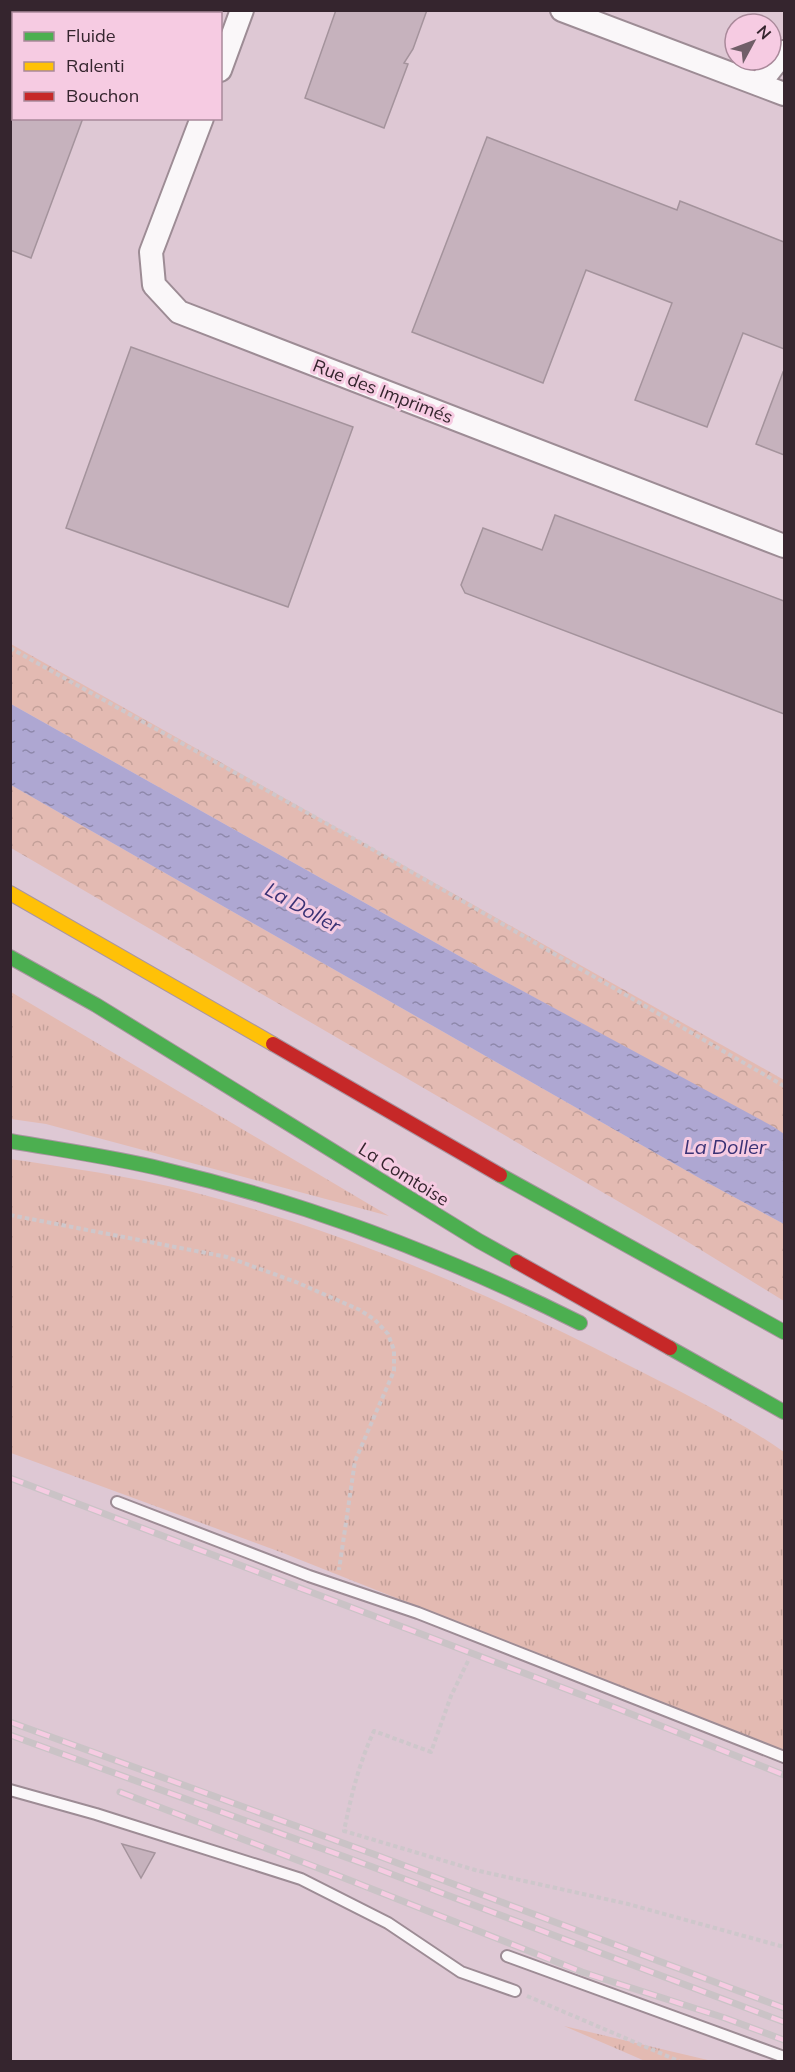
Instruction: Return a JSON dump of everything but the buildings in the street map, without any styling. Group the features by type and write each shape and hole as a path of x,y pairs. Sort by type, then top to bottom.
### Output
{"highway":[{"path":"10,893 513,1182 784,1332"},
{"name":"La Comtoise","path":"10,957 96,1005 479,1241 784,1412"},
{"path":"10,1141 161,1168 269,1197 385,1236 457,1265 534,1299 587,1327"},
{"path":"661,1358 724,1380"}],"street":[{"path":"222,65 242,10"},
{"path":"562,10 784,94"},
{"path":"759,84 784,52"},
{"name":"Rue des Imprimés","path":"201,120 151,252 154,285 179,312 784,546"}],"lane":[{"path":"117,1502 337,1586 418,1613 784,1757"},
{"path":"10,1790 96,1814 301,1880 388,1923 461,1972 515,1991"},
{"path":"507,1956 784,2057"}],"path":[{"path":"10,648 369,847 784,1086"},
{"path":"10,1215 226,1257 296,1282 360,1310 375,1320 388,1334 394,1350 394,1371 355,1461 337,1586"},
{"path":"468,1661 451,1696 431,1752 374,1731 356,1778 344,1831 475,1870 616,1901 784,1947"},
{"path":"515,1991 681,2061"}],"green space":[{"path":"11,644 784,1080 784,1134 493,975 11,704"},
{"path":"11,785 708,1183 784,1224 784,1301 683,1239 11,848"},
{"path":"11,992 389,1216 46,1124 11,1119"},
{"path":"10,1159 122,1177 189,1191 356,1243 517,1310 705,1404 784,1452 784,1752 283,1553 11,1453"},
{"path":"564,2026 712,2061 645,2061"}],"water":[{"name":"La Doller","path":"11,704 493,975 774,1127 784,1134 784,1224 708,1183 11,785"}],"railway":[{"path":"10,1478 616,1708 784,1775"},
{"path":"10,1722 376,1855 784,2008"},
{"path":"10,1735 370,1866 784,2022"},
{"path":"120,1792 582,1972 725,2018 784,2040"}],"traffic: fast":[{"path":"10,957 96,1005 479,1241 517,1262"},
{"path":"10,1141 143,1165 270,1198 427,1254 479,1275 580,1323"},
{"path":"500,1175 784,1332"},
{"path":"670,1348 784,1412"}],"traffic: slow":[{"path":"10,893 273,1044"}],"traffic: jam":[{"path":"273,1044 500,1175"},
{"path":"517,1262 670,1348"}]}
